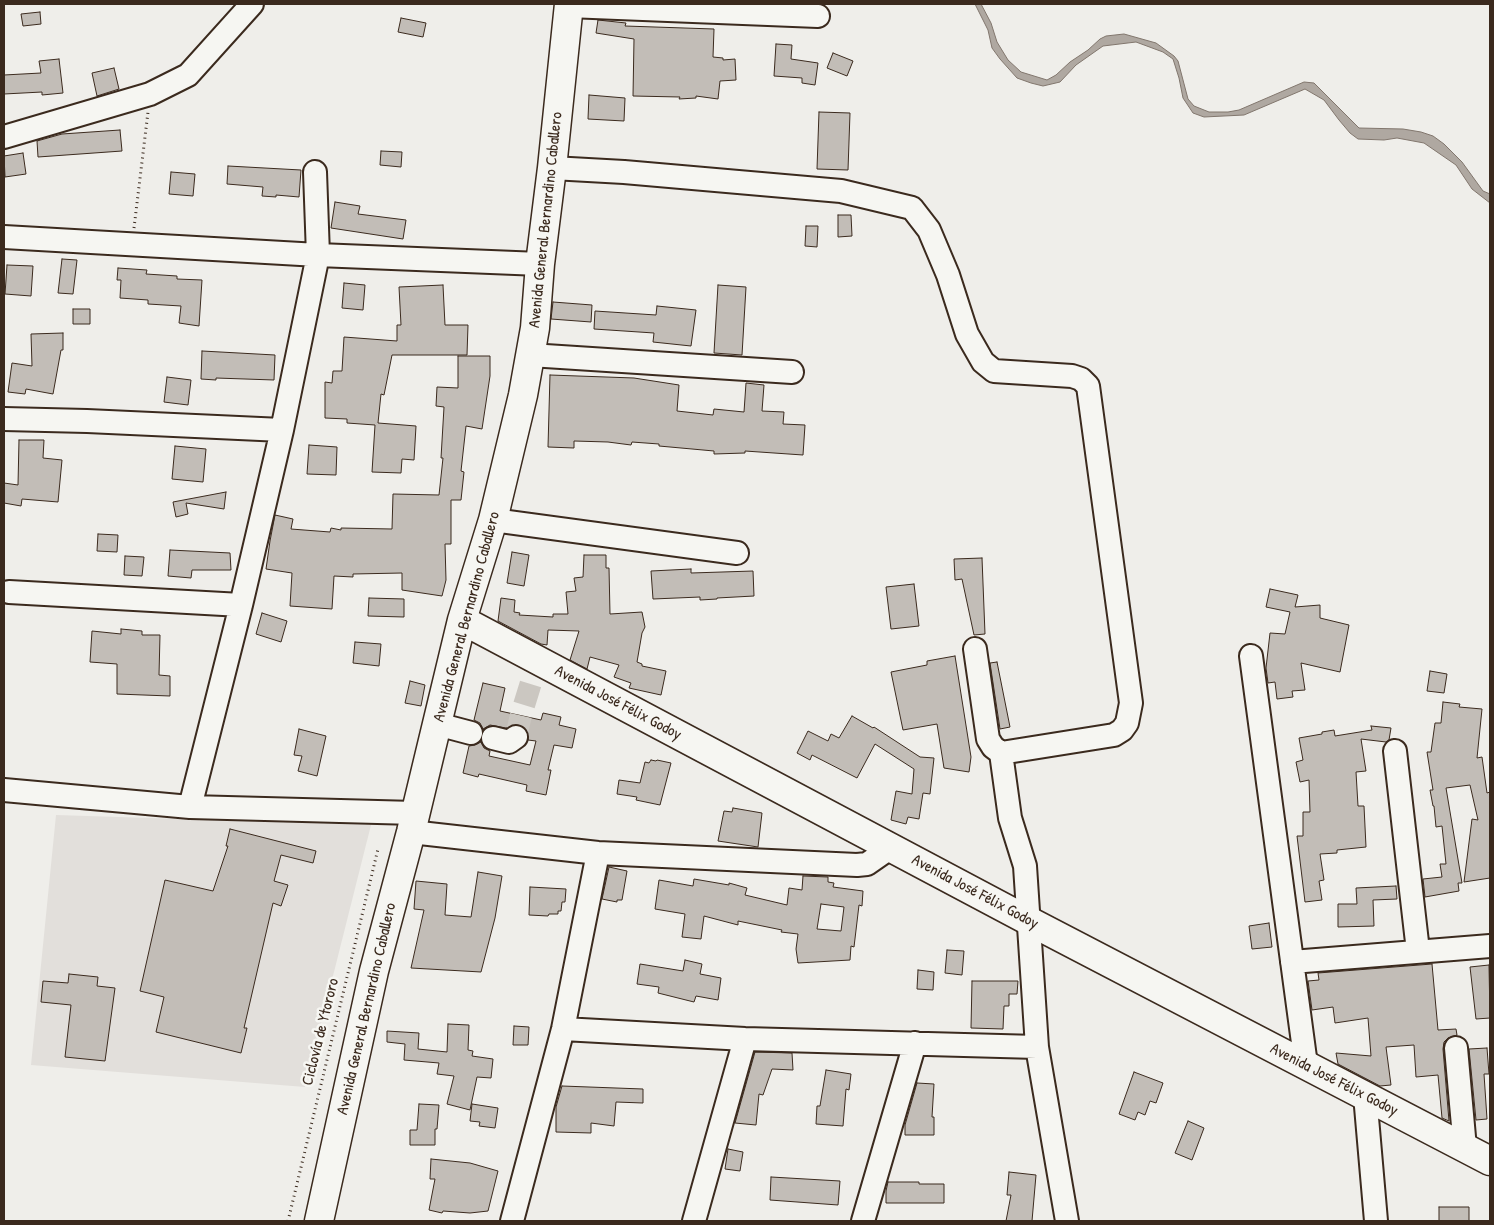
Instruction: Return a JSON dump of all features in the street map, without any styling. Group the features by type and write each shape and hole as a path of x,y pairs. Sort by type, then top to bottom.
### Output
{"main road":[{"name":"Avenida General Bernardino Caballero","path":"318,1221 374,971 413,823 462,620 493,520 523,395 534,328 569,5"},
{"name":"Avenida José Félix Godoy","path":"462,620 890,848 1490,1161"}],"street":[{"path":"4,137 150,94 188,75 252,4"},
{"path":"569,5 818,16"},
{"path":"552,168 842,191 912,208 929,230 948,275 967,334 983,362 994,371 1072,376 1081,379 1088,386 1131,703 1127,723 1114,736 1001,753 993,748 988,739 975,649"},
{"path":"190,807 241,605 282,430 318,255 315,172"},
{"path":"4,237 318,255 540,264"},
{"path":"530,354 792,372"},
{"path":"4,419 282,430"},
{"path":"493,520 737,553"},
{"path":"9,592 241,605"},
{"path":"1251,656 1306,1065"},
{"path":"437,724 472,733"},
{"path":"493,738 509,742 516,737"},
{"path":"1395,751 1418,951"},
{"path":"1001,753 1010,818 1025,866 1037,1047 1067,1221"},
{"path":"4,790 190,807 413,823 598,853 857,866 867,864 890,848"},
{"path":"512,1221 563,1030 598,853"},
{"path":"1292,962 1490,946"},
{"path":"563,1030 746,1039 1037,1047"},
{"path":"694,1221 746,1039"},
{"path":"863,1221 915,1044"},
{"path":"1456,1048 1465,1148"},
{"path":"1365,1095 1376,1221"}],"path":[{"path":"132,243 150,94"},
{"name":"Ciclovía de Ytororo","path":"288,1221 378,849"}],"shaded area":[{"path":"975,4 981,4 991,23 997,42 1008,60 1021,72 1047,80 1056,75 1100,39 1106,36 1124,34 1156,43 1174,56 1178,61 1188,99 1194,106 1209,112 1239,110 1304,82 1314,83 1359,128 1403,129 1433,136 1462,162 1483,191 1490,194 1490,203 1472,189 1456,165 1424,143 1397,138 1384,140 1358,139 1350,133 1324,100 1305,89 1244,115 1204,117 1193,113 1183,98 1173,59 1163,52 1136,42 1103,46 1076,65 1060,82 1043,86 1017,78 992,48 988,30"},
{"path":"56,815 371,825 305,1087 31,1065"}],"building":[{"path":"40,12 41,24 23,26 21,14"},
{"path":"401,18 426,23 423,37 398,32"},
{"path":"598,20 626,23 625,26 714,29 713,57 723,58 723,60 735,59 736,80 720,81 718,99 696,96 696,98 679,99 680,97 633,96 634,39 596,33"},
{"path":"776,44 792,45 791,59 818,63 815,85 802,83 802,78 774,76"},
{"path":"833,53 853,61 847,76 827,68"},
{"path":"59,59 63,93 42,95 42,92 4,94 4,75 41,73 39,61"},
{"path":"114,68 119,89 97,96 92,73"},
{"path":"589,95 625,98 624,121 588,119"},
{"path":"819,112 850,113 848,170 817,169"},
{"path":"120,130 122,151 38,157 37,141 62,134"},
{"path":"381,151 402,152 401,167 380,165"},
{"path":"23,153 26,174 5,177 4,156"},
{"path":"228,166 301,170 299,197 262,196 263,187 227,184"},
{"path":"171,172 195,174 193,196 169,194"},
{"path":"335,202 360,206 358,214 406,220 403,239 331,228"},
{"path":"838,215 851,215 852,236 838,237"},
{"path":"806,226 818,226 817,247 805,246"},
{"path":"62,259 77,260 73,294 58,293"},
{"path":"7,265 33,266 31,296 5,294"},
{"path":"118,268 147,270 146,274 177,276 177,279 202,280 199,326 179,323 181,306 148,304 148,300 120,298 121,280 117,280"},
{"path":"344,283 365,285 363,310 342,308"},
{"path":"443,285 445,325 468,325 467,355 392,355 384,395 381,394 378,423 416,426 414,460 402,459 401,473 372,472 375,425 347,423 347,419 325,418 325,382 332,383 333,371 342,371 344,337 397,341 397,325 401,325 399,287"},
{"path":"718,285 746,287 742,355 714,353"},
{"path":"553,302 592,305 591,322 551,319"},
{"path":"657,306 696,310 691,346 653,342 654,333 594,329 595,311 656,315"},
{"path":"73,309 90,309 90,324 73,324"},
{"path":"63,333 63,350 61,350 53,394 26,389 25,394 8,392 12,363 32,366 31,334"},
{"path":"202,351 275,355 274,380 201,379"},
{"path":"458,356 490,356 490,376 482,429 466,426 461,471 464,472 461,500 451,500 451,544 445,544 446,580 442,596 402,590 402,573 353,574 353,577 334,576 332,609 290,606 292,573 266,569 275,515 293,519 291,529 330,532 331,528 341,530 341,528 392,529 393,494 439,495 443,458 441,458 444,407 436,406 437,387 458,388"},
{"path":"550,375 634,378 679,385 677,411 713,415 714,409 744,412 746,383 764,385 762,411 784,412 783,424 805,425 803,455 745,451 745,453 714,454 714,451 632,442 631,445 574,441 574,448 548,447"},
{"path":"167,377 191,380 188,405 164,402"},
{"path":"19,440 44,440 43,458 62,460 58,502 22,499 21,506 4,503 4,483 18,485"},
{"path":"309,445 337,447 336,475 307,474"},
{"path":"175,446 206,449 203,482 172,479"},
{"path":"226,492 224,509 186,503 188,514 176,517 173,502"},
{"path":"98,534 118,535 117,552 97,551"},
{"path":"170,550 230,553 231,570 192,570 191,578 168,576"},
{"path":"512,552 529,555 524,586 507,583"},
{"path":"584,555 606,555 606,568 609,568 610,614 642,612 645,627 642,633 637,662 642,664 642,666 666,671 661,695 629,688 631,683 614,677 619,665 590,657 587,669 570,660 579,631 548,630 547,645 541,644 498,621 501,598 515,600 514,612 520,613 519,615 553,617 553,614 568,614 566,592 576,591 574,578 583,577"},
{"path":"125,556 144,557 142,576 124,575"},
{"path":"982,558 985,634 974,635 962,579 955,580 954,559"},
{"path":"691,569 691,573 753,571 754,596 700,600 700,597 653,599 651,571"},
{"path":"914,584 919,626 891,629 886,587"},
{"path":"1270,589 1298,595 1295,607 1320,605 1320,618 1349,625 1340,672 1301,663 1305,690 1292,691 1293,697 1277,699 1275,682 1268,683 1266,668 1270,633 1285,634 1290,612 1266,607"},
{"path":"369,598 404,599 404,617 368,616"},
{"path":"262,613 287,621 281,642 256,634"},
{"path":"121,629 142,631 142,635 160,635 159,675 170,676 170,696 117,694 117,664 90,662 92,631 121,634"},
{"path":"355,642 381,644 379,666 353,663"},
{"path":"955,656 971,757 969,772 944,768 937,724 903,730 891,672 927,665 927,661"},
{"path":"997,662 1010,727 1000,729 990,663"},
{"path":"1430,671 1447,674 1444,693 1427,691"},
{"path":"410,681 425,685 421,706 405,703"},
{"path":"483,683 505,688 500,711 541,720 543,713 561,717 559,725 576,729 572,748 554,745 548,770 551,770 546,795 526,791 527,785 479,774 478,777 463,773 469,746 481,742 484,748 490,751 489,756 530,765 536,741 528,740 527,730 521,725 514,724 506,728 490,725 483,729 480,723 474,720"},
{"path":"1443,702 1460,704 1459,707 1482,709 1477,758 1482,757 1487,793 1490,792 1490,878 1464,882 1472,819 1478,820 1470,785 1446,788 1462,883 1458,883 1459,891 1425,897 1423,879 1442,877 1440,864 1446,864 1442,826 1436,827 1430,790 1433,790 1427,752 1431,752 1435,723 1441,723"},
{"path":"852,716 874,727 920,757 934,758 930,794 923,793 919,819 908,817 906,824 891,820 896,791 912,794 914,769 875,744 857,778 812,755 810,760 797,753 808,731 828,741 831,734 839,738"},
{"path":"1371,726 1391,728 1389,740 1386,742 1361,739 1366,771 1356,772 1358,806 1364,806 1366,847 1337,850 1337,853 1320,854 1324,880 1319,881 1322,900 1305,902 1297,836 1303,836 1303,812 1310,812 1309,780 1300,782 1296,762 1303,760 1299,738 1334,730 1335,736 1372,730"},
{"path":"299,729 326,736 317,776 298,771 302,756 294,755"},
{"path":"651,760 671,763 660,805 636,800 637,797 617,794 619,780 640,783 645,762 649,763"},
{"path":"733,808 762,813 758,847 718,841 724,811 732,812"},
{"path":"230,829 316,851 313,863 281,855 274,881 288,885 281,906 273,903 244,1028 247,1028 241,1053 156,1032 164,997 140,991 165,880 213,891 228,846 226,846"},
{"path":"609,867 627,871 622,900 617,900 617,902 602,899"},
{"path":"478,872 502,876 495,918 481,972 411,968 424,910 414,909 416,881 447,884 445,915 471,917"},
{"path":"803,876 828,877 828,882 834,883 833,887 863,891 862,906 859,905 854,947 851,946 850,960 798,963 796,949 798,934 781,932 782,930 738,921 738,925 704,916 701,939 682,937 685,914 655,909 659,880 693,886 694,879 729,885 729,883 747,888 745,895 787,905 789,888 802,890","holes":["821,904 844,907 841,931 817,929"]},
{"path":"1396,886 1397,899 1373,900 1374,926 1338,927 1338,904 1357,904 1356,888"},
{"path":"530,887 566,889 565,902 562,902 561,911 558,911 558,914 549,914 548,916 529,915"},
{"path":"1269,923 1272,947 1252,949 1249,926"},
{"path":"947,950 964,951 962,975 945,973"},
{"path":"685,960 702,964 700,974 721,978 718,1000 696,996 694,1002 658,993 659,987 637,984 640,964 683,971"},
{"path":"1432,964 1438,1030 1456,1029 1457,1035 1448,1038 1444,1042 1443,1049 1449,1121 1442,1118 1438,1075 1416,1077 1414,1045 1386,1047 1391,1085 1380,1086 1338,1064 1336,1053 1371,1056 1368,1018 1335,1023 1333,1007 1312,1010 1308,981 1319,980 1318,973"},
{"path":"1489,965 1490,1018 1476,1019 1470,967"},
{"path":"918,970 934,972 933,990 917,989"},
{"path":"69,974 98,977 97,986 115,988 105,1061 65,1057 71,1005 41,1002 43,981 68,983"},
{"path":"972,981 1018,981 1017,994 1009,994 1009,1006 1004,1006 1003,1029 971,1028"},
{"path":"448,1024 469,1025 468,1050 473,1051 472,1056 493,1059 491,1078 477,1077 470,1110 447,1104 454,1076 437,1074 439,1063 404,1060 405,1044 387,1042 387,1031 419,1033 418,1049 447,1052"},
{"path":"514,1026 529,1027 528,1045 513,1045"},
{"path":"1487,1048 1489,1074 1484,1074 1487,1119 1476,1120 1469,1049"},
{"path":"755,1052 792,1053 793,1070 772,1069 763,1095 759,1094 756,1125 735,1123"},
{"path":"826,1070 851,1074 849,1090 846,1089 843,1126 816,1124 817,1106 820,1106"},
{"path":"1134,1072 1163,1083 1156,1103 1150,1101 1145,1115 1138,1112 1135,1120 1119,1114"},
{"path":"917,1083 934,1084 932,1117 934,1117 934,1135 905,1135 905,1125"},
{"path":"562,1086 643,1089 643,1103 616,1102 614,1126 591,1123 591,1133 556,1132 556,1107"},
{"path":"419,1104 439,1105 437,1129 435,1129 435,1145 410,1145 410,1130 417,1130"},
{"path":"472,1104 498,1108 495,1128 479,1126 480,1122 470,1121"},
{"path":"1188,1121 1204,1128 1192,1160 1175,1153"},
{"path":"728,1149 743,1152 740,1171 725,1169"},
{"path":"431,1159 470,1163 498,1171 488,1211 470,1213 443,1211 442,1213 429,1210 435,1179 430,1179"},
{"path":"1009,1172 1036,1175 1032,1221 1006,1221 1011,1195 1007,1195"},
{"path":"771,1177 840,1181 838,1205 770,1200"},
{"path":"888,1182 944,1184 944,1203 886,1203"},
{"path":"1439,1207 1469,1207 1469,1221 1439,1221"}],"tunnel":[{"path":"516,737 538,660"}]}
